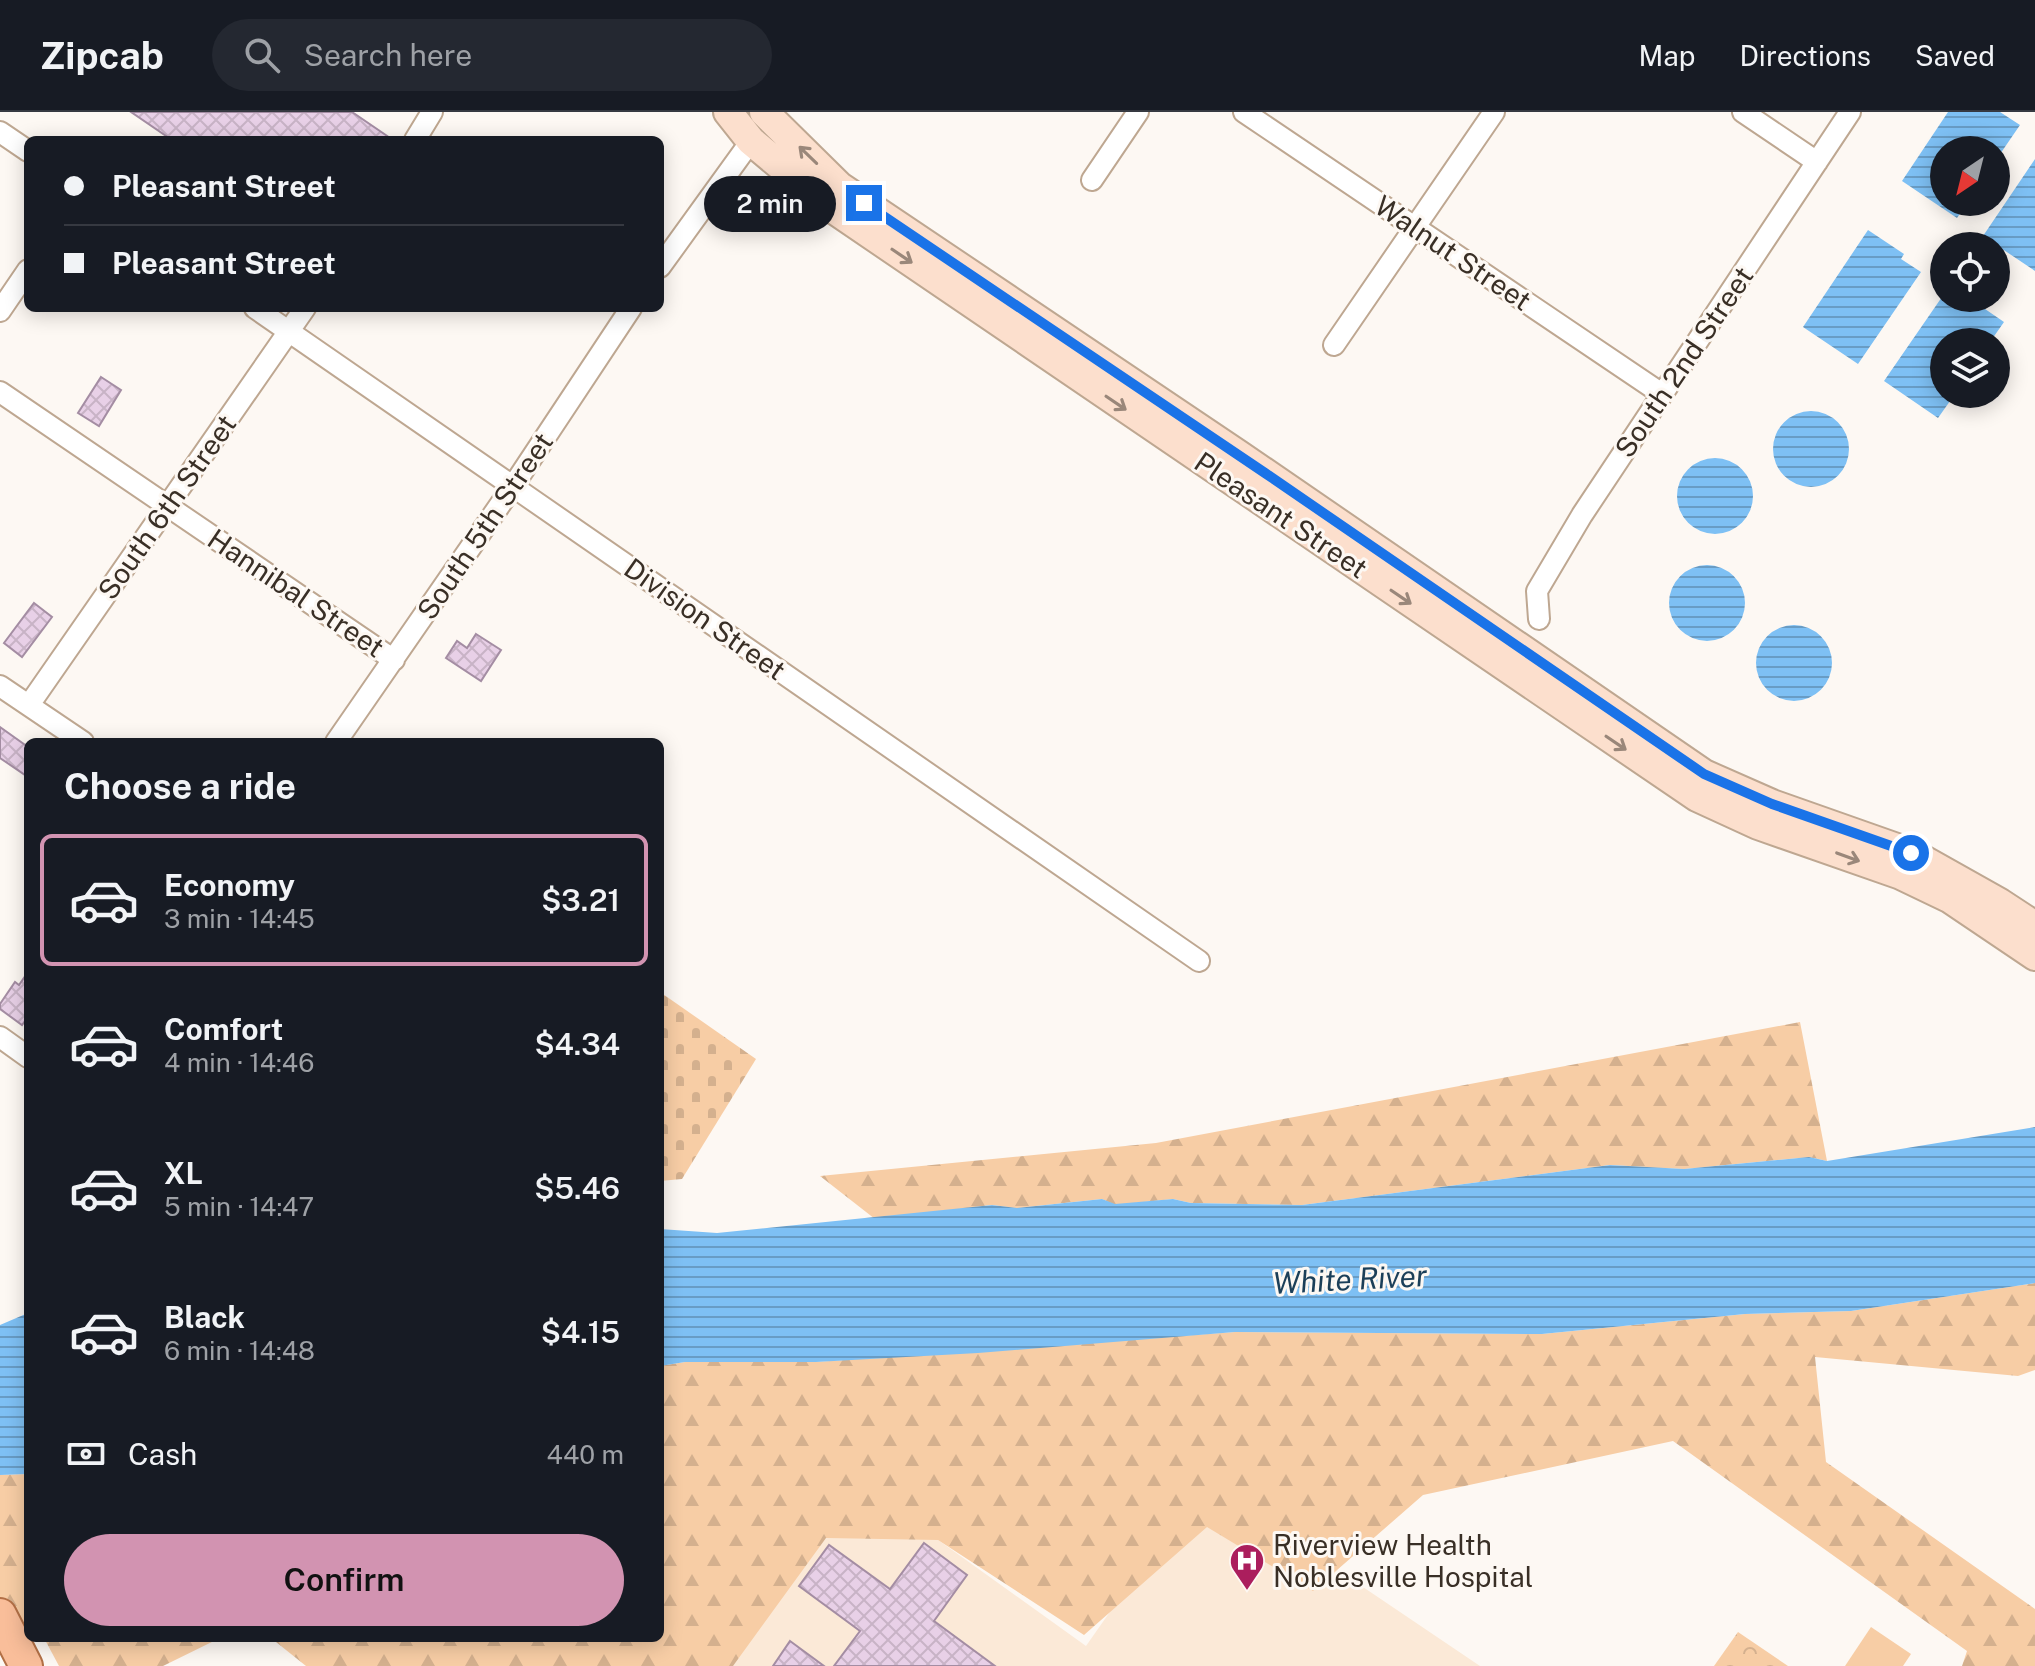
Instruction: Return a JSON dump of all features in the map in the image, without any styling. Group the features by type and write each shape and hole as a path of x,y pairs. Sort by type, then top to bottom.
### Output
{"main road":[{"path":"0,1615 26,1665"}],"street":[{"path":"417,136 432,112"},
{"name":"Pleasant Street","path":"728,112 751,141 829,206 1697,797 1758,825 1901,875 1949,898 2035,926"},
{"name":"Pleasant Street","path":"764,112 839,186 1226,446 1704,774 1772,804 1911,853 1993,913 2035,956"},
{"path":"1092,180 1138,112"},
{"name":"Walnut Street","path":"1244,112 1662,394"},
{"path":"1334,345 1494,112"},
{"path":"1743,112 1817,162"},
{"name":"South 2nd Street","path":"1539,619 1537,591 1582,515 1850,112"},
{"path":"0,132 24,148"},
{"path":"664,261 751,141"},
{"path":"0,311 24,276"},
{"name":"Division Street","path":"261,312 1199,961"},
{"name":"South 6th Street","path":"29,705 302,312"},
{"name":"South 5th Street","path":"339,738 513,486 628,312"},
{"name":"Hannibal Street","path":"0,392 394,660"},
{"path":"0,686 77,738"},
{"path":"0,1037 24,1054"}],"shaded area":[{"name":"Riverview Health Noblesville Hospital","path":"853,1479 1086,1646 1203,1479 1480,1666 721,1666"}],"green space":[{"path":"664,995 756,1059 682,1179 664,1181"},
{"path":"1800,1022 1827,1161 1809,1157 1684,1169 1610,1165 1302,1205 1191,1203 1173,1199 1115,1205 1102,1199 1017,1208 992,1205 875,1219 820,1176 1156,1143"},
{"path":"2035,1283 2035,1370 2018,1376 1815,1357 1826,1462 2035,1609 2035,1666 1962,1666 1967,1651 1673,1441 1423,1495 1313,1591 1207,1527 1084,1635 938,1540 826,1538 733,1666 306,1666 276,1642 664,1642 664,1365 685,1362 816,1362 1235,1332 1542,1334 1745,1314 1851,1311"},
{"path":"24,1474 24,1641 0,1653 0,1475"},
{"path":"1871,1627 1911,1654 1903,1666 1845,1666"},
{"path":"1738,1632 1788,1666 1714,1666"},
{"path":"46,1642 212,1642 163,1666 59,1666"}],"water":[{"path":"1948,112 2000,112 2020,125 2010,140 2010,136 1932,136"},
{"path":"1930,139 1930,200 1902,181"},
{"path":"2035,159 2035,271 2010,254 2010,232 1986,232 1997,216 2010,216 2010,196"},
{"path":"1868,230 1904,254 1901,259 1921,272 1858,364 1803,327"},
{"path":"1932,312 1989,312 2004,322 2000,328 1930,328 1930,408 1945,408 1938,418 1884,381"},
{"path":"1811,411 1826,414 1838,422 1846,434 1849,449 1846,464 1838,476 1826,484 1811,487 1796,484 1784,476 1776,464 1773,449 1776,434 1784,422 1796,414"},
{"path":"1715,458 1730,461 1742,469 1750,481 1753,496 1750,511 1742,523 1730,531 1715,534 1700,531 1688,523 1680,511 1677,496 1680,481 1688,469 1700,461"},
{"path":"1707,565 1722,568 1734,576 1742,588 1745,603 1742,618 1734,630 1722,638 1707,641 1692,638 1680,630 1672,618 1669,603 1672,588 1680,576 1692,568"},
{"path":"1794,625 1809,628 1821,636 1829,648 1832,663 1829,678 1821,690 1809,698 1794,701 1779,698 1767,690 1759,678 1756,663 1759,648 1767,636 1779,628"},
{"name":"White River","path":"2035,1127 2035,1283 1851,1311 1745,1314 1542,1334 1235,1332 978,1353 816,1362 685,1362 664,1365 664,1229 717,1233 992,1205 1017,1208 1102,1199 1115,1204 1173,1199 1191,1203 1302,1205 1610,1165 1684,1169 1809,1157 1827,1161"},
{"path":"24,1315 24,1474 0,1475 0,1325"}],"building":[{"path":"131,112 352,112 387,136 166,136"},
{"path":"101,377 121,390 99,426 78,413"},
{"path":"34,603 52,617 22,657 4,643"},
{"path":"476,634 501,650 481,681 446,658 457,641 467,648"},
{"path":"0,727 24,744 24,774 0,758"},
{"path":"24,978 22,1025 0,1009 0,1004 15,982 19,985"},
{"path":"924,1543 967,1575 934,1621 995,1666 834,1666 860,1631 799,1586 829,1545 890,1589"},
{"path":"790,1641 824,1666 773,1666"}],"place":[{"name":"Riverview Health Noblesville Hospital","path":"1247,1592"}],"route":[{"path":"864,203 1704,774 1772,804 1911,853"}]}
